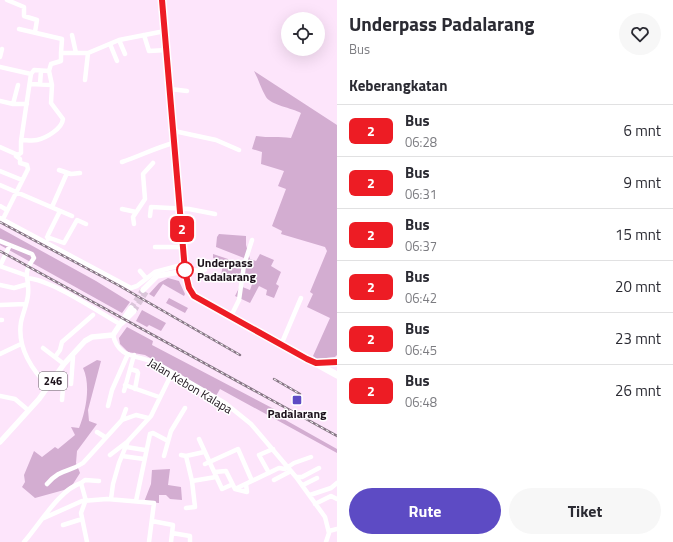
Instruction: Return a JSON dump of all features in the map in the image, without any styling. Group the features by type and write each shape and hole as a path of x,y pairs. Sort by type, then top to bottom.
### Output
{"highway":[{"path":"162,0 185,267 189,288 194,296 337,375"}],"main road":[{"path":"145,291 169,274 185,267"},
{"path":"113,335 132,309"},
{"name":"246","path":"0,442 51,384 64,364 88,339 113,335"}],"street":[{"path":"7,0 24,7 24,16 38,20 35,32"},
{"path":"20,29 62,39 61,61 50,64 49,71 52,85 51,104 63,119 63,123 52,134 37,140 21,140"},
{"path":"61,54 88,53 119,40 165,31"},
{"path":"72,35 74,53"},
{"path":"144,35 149,51 167,50"},
{"path":"119,40 125,54"},
{"path":"110,44 117,61"},
{"path":"0,57 2,48"},
{"path":"85,80 88,53"},
{"path":"0,67 31,74"},
{"path":"10,152 21,155 21,140 31,74 34,70 49,71"},
{"path":"40,84 42,71"},
{"path":"30,84 52,85"},
{"path":"13,104 18,85"},
{"path":"170,89 187,92"},
{"path":"0,101 13,104 27,104"},
{"path":"174,131 216,140 239,150"},
{"path":"122,162 161,146 174,143"},
{"path":"0,147 19,158 20,163 28,167 1,219 57,247 131,288 137,286 146,278 164,268 185,267 205,270"},
{"path":"134,224 136,212 145,199 143,174 153,163"},
{"path":"59,170 67,173 80,173"},
{"path":"0,171 22,180"},
{"path":"52,207 67,173"},
{"path":"0,185 72,216"},
{"path":"0,206 7,210"},
{"path":"150,216 151,207 181,209 216,214"},
{"path":"122,209 136,212"},
{"path":"47,237 60,211"},
{"path":"47,237 64,243 77,220 86,224"},
{"path":"47,237 57,247"},
{"path":"231,316 239,300 244,265 252,240"},
{"path":"0,241 32,254 34,258 28,266 26,276 28,284 20,330 20,344 37,373 51,384 63,388 62,400"},
{"path":"10,245 0,266 49,283 120,324"},
{"path":"155,247 184,247"},
{"path":"140,271 146,278"},
{"path":"0,286 14,288 28,284"},
{"path":"281,345 301,298"},
{"path":"0,305 25,304"},
{"path":"55,357 60,350 62,342 93,315"},
{"name":"Jalan Kebon Kalapa","path":"113,335 119,350 134,356 148,359 232,408 250,424 303,485 325,517 328,531 326,542"},
{"path":"0,354 20,344"},
{"path":"43,348 64,364"},
{"path":"108,406 112,390 128,354"},
{"path":"70,384 72,355"},
{"path":"124,391 134,356"},
{"path":"316,363 337,362"},
{"path":"130,369 137,371 138,373 135,389"},
{"path":"110,455 128,441 148,418 172,373"},
{"path":"125,385 160,397"},
{"path":"0,396 15,399 28,410"},
{"path":"164,456 171,431 185,408"},
{"path":"47,484 60,472 76,468 98,449 105,437 122,420 126,409"},
{"path":"122,420 136,415 148,418"},
{"path":"97,432 105,437"},
{"path":"136,501 145,450 151,434 168,441"},
{"path":"199,439 207,463 215,474 222,489 231,485"},
{"path":"111,499 113,484 128,441"},
{"path":"126,447 145,450"},
{"path":"207,463 238,449 252,481"},
{"path":"269,473 259,455 272,449"},
{"path":"181,455 186,456 204,452"},
{"path":"122,456 144,459"},
{"path":"186,456 192,481 195,507 186,508"},
{"path":"274,480 290,469 294,463 311,457"},
{"path":"235,489 280,468 290,469"},
{"path":"296,477 302,477 319,468"},
{"path":"192,481 226,471 231,485 235,489 247,492 246,484"},
{"path":"303,485 317,478"},
{"path":"24,542 69,488 85,480 99,481"},
{"path":"81,483 86,501"},
{"path":"310,495 331,488 337,483"},
{"path":"315,504 331,496 337,499"},
{"path":"44,518 68,506 86,501 111,499 154,503 149,542"},
{"path":"86,501 82,506 82,519 87,542"},
{"path":"63,525 82,519"},
{"path":"152,521 173,525 171,542"},
{"path":"328,531 337,529"},
{"path":"172,533 190,536 190,542"}],"shaded area":[{"path":"254,71 337,125 337,355 335,357 317,359 313,356 330,318 307,307 313,294 310,292 327,251 325,247 281,234 282,231 272,226 286,189 278,186 284,171 261,164 262,152 252,149 256,136 291,138 301,113 269,100 264,94"},
{"path":"0,228 96,281 130,302 122,313 0,245"},
{"path":"219,234 246,236 246,245 250,259 256,261 260,254 274,260 271,266 281,272 276,284 279,286 274,298 266,295 267,290 259,286 250,303 235,296 240,286 250,290 255,276 241,273 238,279 221,277 223,262 213,258 213,254 243,264 244,258 216,247 217,237"},
{"path":"168,278 179,281 185,294 184,296 163,284 154,297 149,294 159,283"},
{"path":"169,298 188,308 185,313 166,303"},
{"path":"142,310 166,323 161,331 149,325 147,327 136,321"},
{"path":"127,327 153,341 152,345 274,409 273,413 337,449 337,453 220,389 216,396 145,355 128,352 120,344 119,338"},
{"path":"97,360 101,361 88,410 89,421 97,424 77,451 76,463 80,473 73,484 64,490 35,498 22,487 25,482 24,475 34,451 42,457 55,447 58,449 75,435 71,427 79,428 84,414 87,398 87,382 83,368"},
{"path":"170,469 168,485 181,487 182,500 170,499 166,495 159,495 159,503 144,502 151,484 152,470"}],"tunnel":[{"path":"131,308 143,290"},
{"path":"134,311 146,292"}],"railway":[{"path":"0,222 118,285 240,355"},
{"path":"0,251 337,436"},
{"path":"274,379 300,394"}],"bus line":[{"name":"2","path":"162,0 174,143 180,194 185,271 189,288 194,296 307,359 316,363 337,362"}],"place":[{"name":"Underpass Padalarang","path":"185,270"},
{"name":"Padalarang","path":"297,400"}]}
